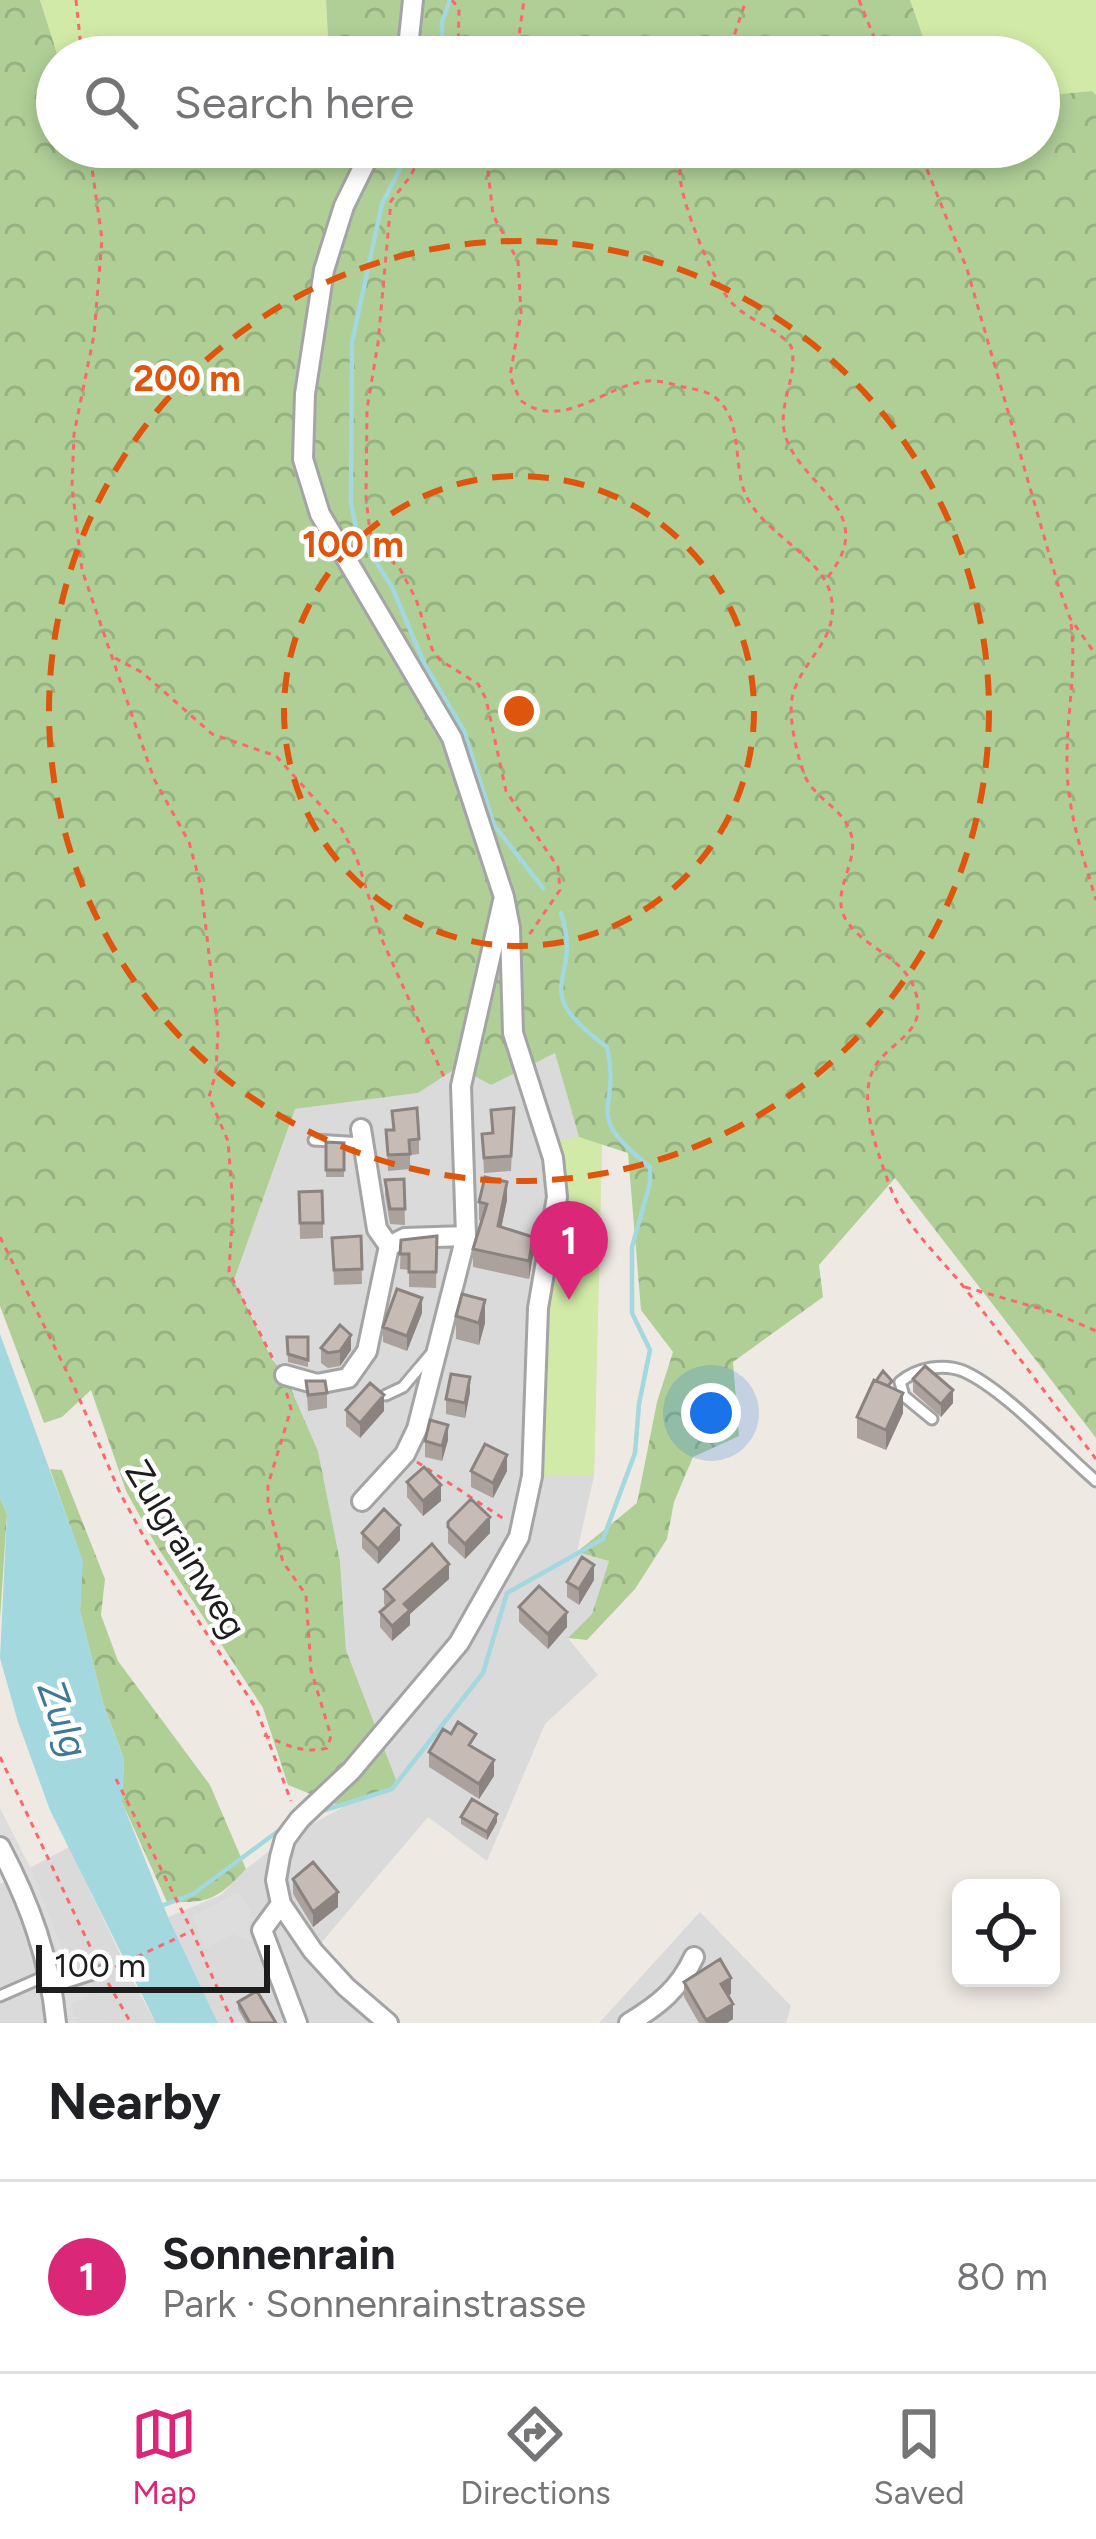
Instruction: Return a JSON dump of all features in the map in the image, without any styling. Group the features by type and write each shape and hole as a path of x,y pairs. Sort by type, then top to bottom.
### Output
{"street":[{"path":"409,36 413,0"},
{"path":"363,168 344,206 324,270 305,394 303,459 320,514 452,738 504,897 510,928 513,1033 557,1183 538,1308 536,1440 527,1508 514,1549 459,1643 351,1771 300,1819 285,1839 280,1857 276,1880 280,1904 335,1975 388,2023"},
{"path":"362,1501 411,1444 466,1236 461,1087 504,897"},
{"path":"285,1380 335,1383 358,1368 367,1351 389,1246 376,1229 362,1136"},
{"path":"389,1246 405,1238 466,1236"},
{"path":"1,1852 35,1922 51,1980 56,2023"},
{"path":"280,1904 262,1930 297,2023"},
{"path":"629,2023 664,2002 694,1957"}],"lane":[{"path":"314,1140 362,1136"},
{"path":"386,1394 403,1387 439,1348"},
{"path":"932,1418 904,1396 901,1382 929,1368 963,1371 992,1390 1096,1480"},
{"path":"0,1996 51,1980 108,1970"}],"path":[{"path":"76,0 80,36"},
{"path":"452,0 459,9 458,36"},
{"path":"519,36 524,0"},
{"path":"734,36 746,0"},
{"path":"859,0 874,36"},
{"path":"92,168 102,239 101,268 94,335 74,434 72,487 82,570 154,779 189,842 201,886 218,1031 209,1097 228,1141 233,1206 229,1271 285,1380 291,1409 268,1485 268,1504 283,1562 306,1595 310,1670 332,1736 327,1748 312,1751 294,1749 264,1735"},
{"path":"414,168 391,202 367,409 370,532 400,569 416,599 432,650 478,684 486,699 506,791 558,867 560,890 510,967"},
{"path":"488,168 493,215 518,261 521,313 510,376 520,400 541,410 560,411 654,380 718,399 732,425 740,477 754,508 826,579 832,622 800,678 791,706 808,782 847,823 852,835 842,902 846,919 894,961 916,992 916,1022 873,1070 869,1111 888,1182 901,1213 1096,1459"},
{"path":"681,168 688,215 724,293 745,315 784,338 794,354 783,427 836,507 846,537 840,563 826,579"},
{"path":"926,168 967,269 1018,458 1070,618 1075,654 1066,767 1077,837 1096,901"},
{"path":"1070,618 1096,656"},
{"path":"113,657 143,673 212,734 276,756 341,828 439,1072 461,1087"},
{"name":"Zulgrainweg","path":"0,1237 73,1384 120,1493 150,1548 256,1708 300,1819"},
{"path":"963,1287 1052,1312 1096,1331"},
{"path":"409,1457 512,1524"},
{"path":"0,1757 131,2023"},
{"path":"116,1779 233,2023"},
{"path":"108,1970 192,1931"}],"shaded area":[{"path":"555,1052 579,1137 602,1144 594,1476 577,1552 610,1560 592,1614 568,1638 598,1675 545,1724 487,1861 428,1817 316,1949 388,2023 218,2023 168,1917 221,1895 285,1839 343,1807 397,1785 346,1650 340,1561 318,1451 285,1375 234,1280 295,1109 418,1093 458,1066 491,1085"},
{"path":"0,1808 33,1873 66,1959 84,1954 88,1968 58,1976 40,1918 0,1835"},
{"path":"69,1847 156,2023 0,2023 0,1884"},
{"path":"238,1892 250,1908 251,1941 233,1934 205,1949 193,1916"},
{"path":"700,1912 791,2006 786,2023 599,2023"},
{"path":"90,1980 95,1992 71,2004 77,2023 62,2023 59,1995"}],"green space":[{"path":"0,0 40,0 51,36 36,36 36,168 1060,168 1060,94 1092,91 1096,95 1096,1438 895,1178 819,1265 823,1297 733,1362 739,1436 693,1457 674,1502 667,1539 635,1589 587,1640 568,1638 592,1614 609,1561 577,1552 637,1503 657,1402 673,1352 641,1310 628,1153 579,1137 555,1053 491,1085 458,1067 418,1093 295,1109 234,1280 272,1359 285,1375 318,1451 340,1561 346,1650 398,1785 343,1807 288,1785 263,1708 126,1491 91,1390 62,1417 44,1423 0,1306"},
{"path":"40,0 326,0 328,36 51,36"},
{"path":"326,0 910,0 923,36 328,36"},
{"path":"910,0 1096,0 1096,95 1092,91 1060,94 1060,36 923,36"},
{"path":"579,1137 602,1144 594,1476 532,1476 556,1211 548,1143"},
{"path":"50,1469 62,1470 105,1579 101,1615 118,1661 210,1785 246,1869 211,1898 167,1902 122,1802 124,1759 103,1703 80,1611 82,1560"},
{"path":"0,1498 7,1514 0,1619"}],"water":[{"name":"Zulg","path":"0,1334 83,1561 80,1611 103,1703 124,1759 122,1802 168,1917 218,2023 156,2023 50,1810 18,1722 0,1658 7,1514 0,1498"}],"building":[{"path":"417,1108 419,1139 409,1140 410,1154 388,1155 386,1130 394,1130 392,1111"},
{"path":"514,1108 511,1156 484,1158 482,1134 493,1133 491,1110"},
{"path":"326,1142 344,1143 344,1170 326,1170"},
{"path":"485,1177 507,1182 498,1226 533,1237 529,1261 473,1249 487,1204 479,1202"},
{"path":"404,1179 405,1209 390,1209 385,1180"},
{"path":"322,1191 323,1223 300,1223 299,1192"},
{"path":"361,1236 362,1269 334,1270 332,1238"},
{"path":"437,1236 436,1272 409,1272 409,1254 400,1254 401,1240"},
{"path":"397,1289 422,1298 407,1336 383,1327"},
{"path":"462,1294 485,1300 479,1323 456,1316"},
{"path":"340,1325 351,1335 340,1351 328,1353 321,1348"},
{"path":"287,1337 308,1337 308,1360 288,1354"},
{"path":"925,1366 953,1390 941,1404 913,1379"},
{"path":"883,1371 892,1381 888,1386 876,1381"},
{"path":"451,1374 470,1377 465,1403 446,1399"},
{"path":"874,1380 903,1393 886,1430 857,1417"},
{"path":"306,1381 325,1381 327,1393 308,1395"},
{"path":"370,1383 384,1395 360,1423 346,1410"},
{"path":"430,1420 448,1425 442,1446 425,1441"},
{"path":"485,1444 507,1455 493,1483 471,1471"},
{"path":"424,1467 441,1485 423,1501 407,1482"},
{"path":"471,1499 490,1517 465,1544 448,1522"},
{"path":"384,1509 400,1525 378,1549 362,1533"},
{"path":"432,1544 449,1564 404,1604 410,1610 392,1626 380,1612 394,1600 384,1589"},
{"path":"582,1557 594,1565 579,1589 567,1582"},
{"path":"539,1586 567,1612 548,1634 519,1607"},
{"path":"458,1722 476,1734 469,1745 494,1760 479,1784 429,1752 443,1729 451,1734"},
{"path":"472,1799 497,1814 487,1832 461,1817"},
{"path":"313,1862 338,1892 313,1912 293,1879"},
{"path":"720,1959 731,1978 721,1984 733,2004 706,2020 684,1982"},
{"path":"257,1991 276,2023 250,2023 238,2002"}],"waterway":[{"path":"442,36 450,0"},
{"path":"400,168 382,204 352,342 351,503 357,533 392,587 425,665 464,731 494,825 543,888"},
{"path":"325,1810 392,1789 483,1673 507,1593 603,1539 635,1453 650,1350 632,1313 632,1247 650,1167 615,1134 609,1122 607,1047 582,1027 562,997 566,937 561,913"},
{"path":"161,1906 193,1894 281,1829"}],"place":[{"name":"Sonnenrain","path":"569,1300"}]}
